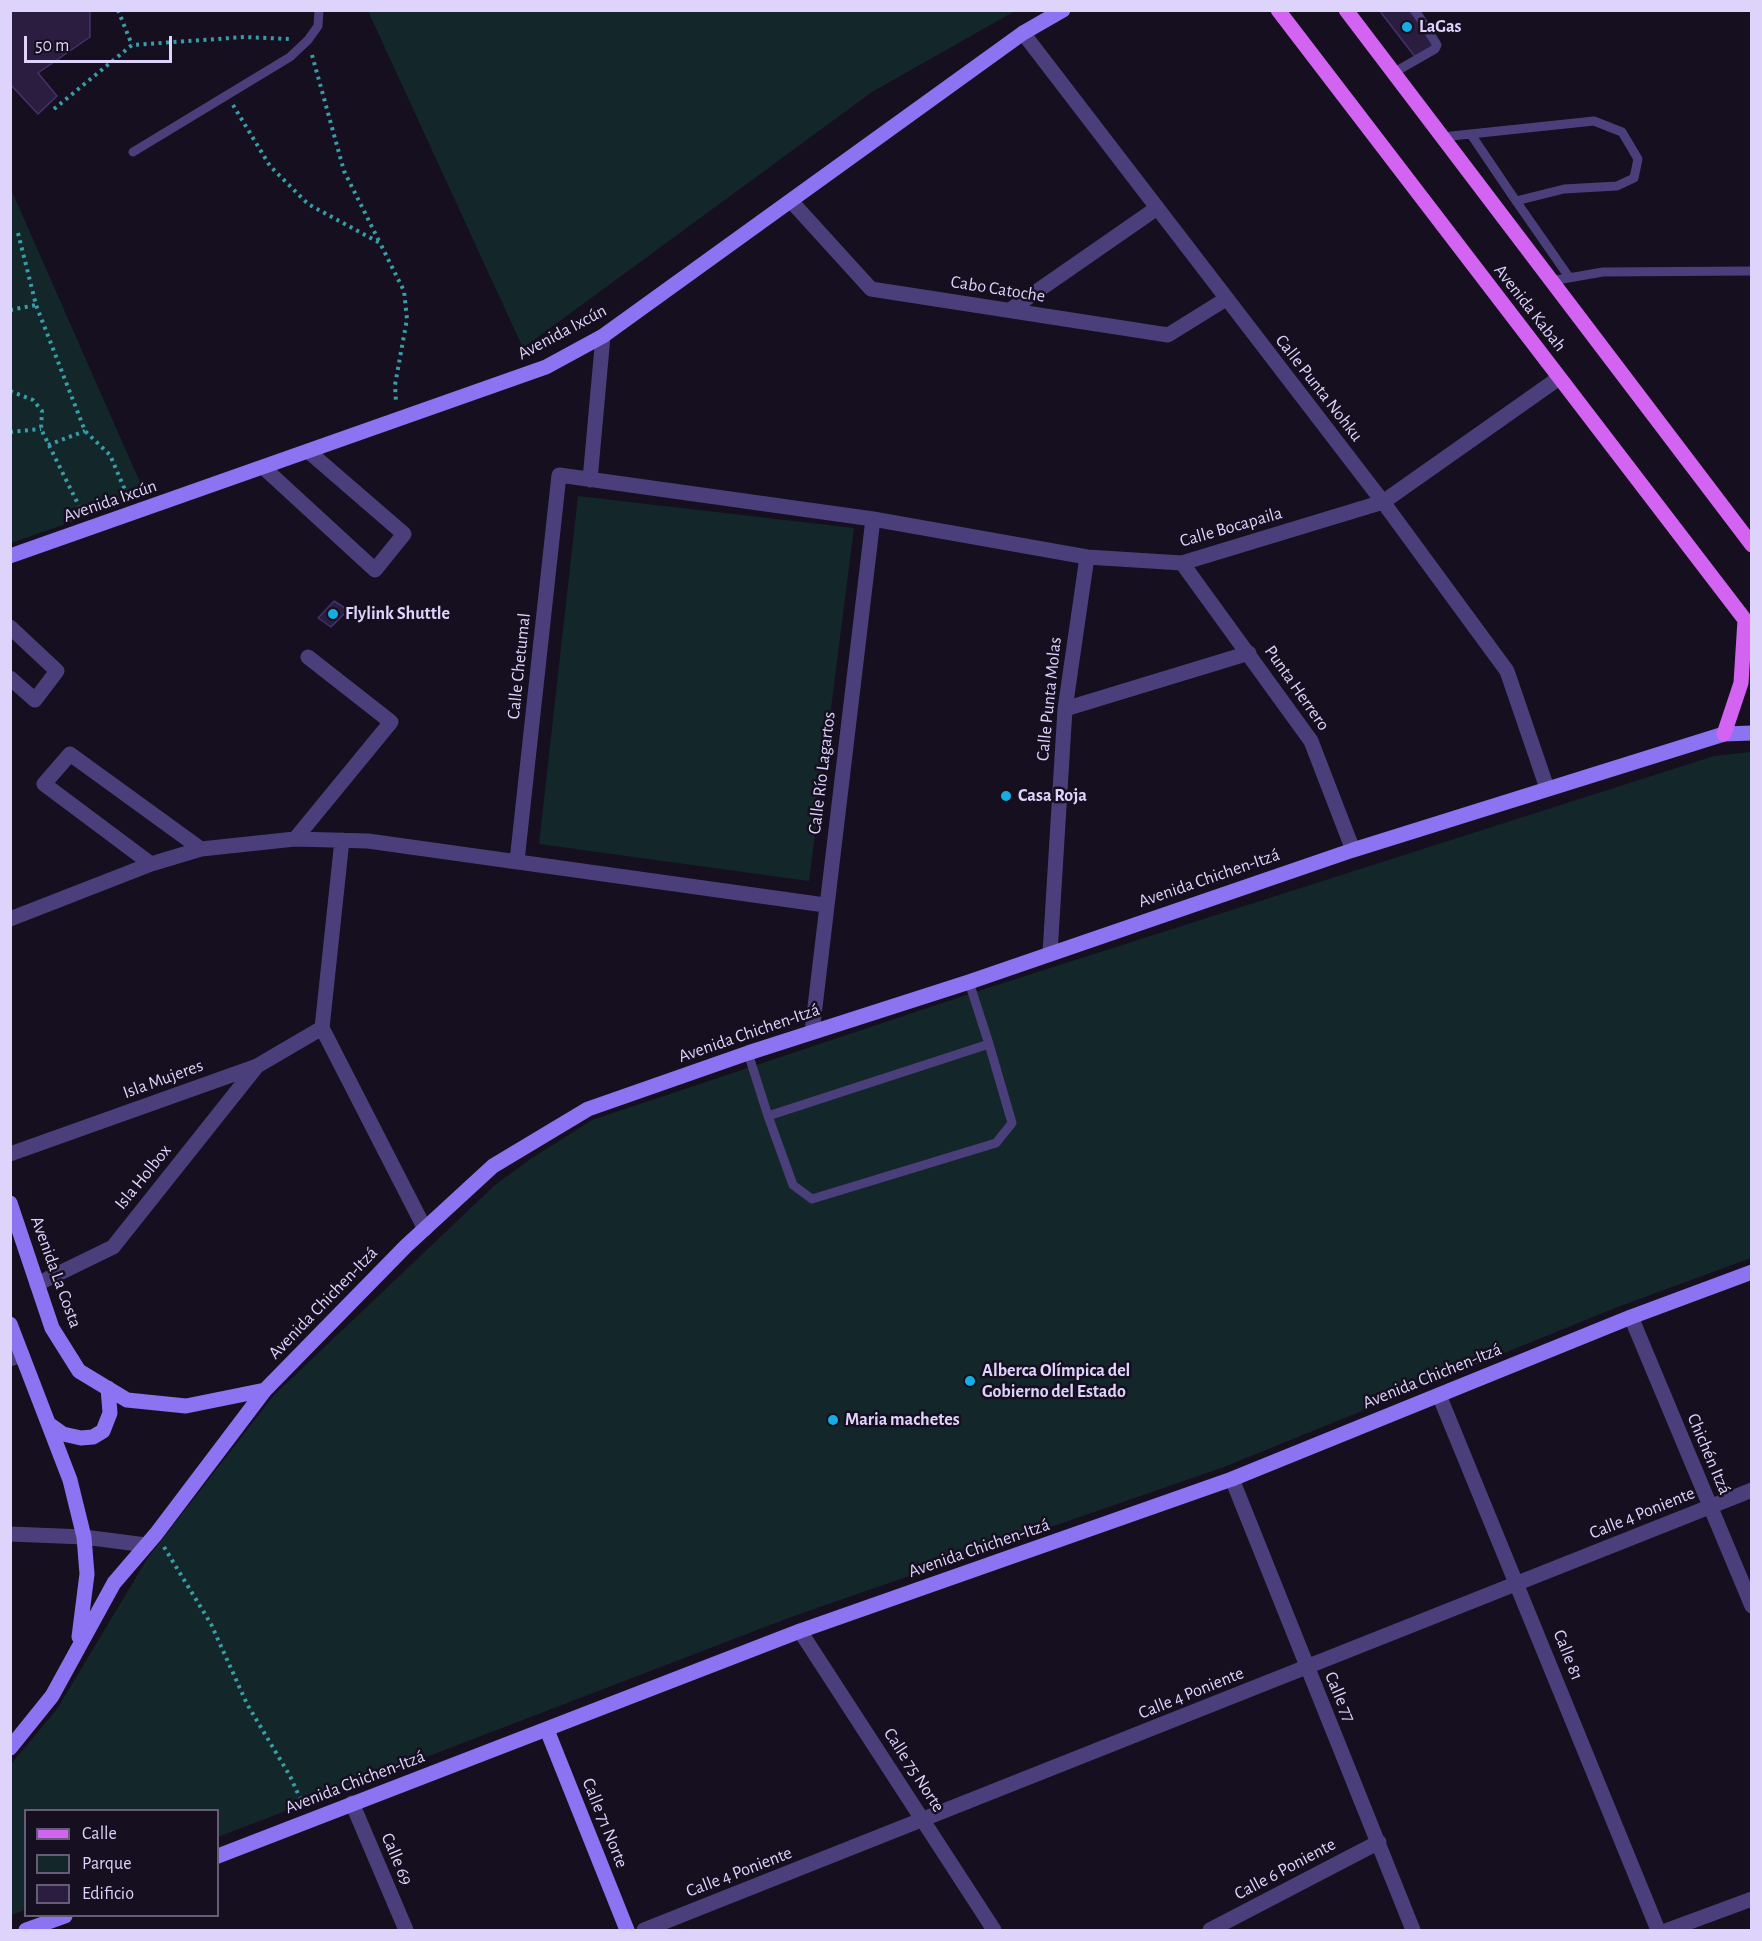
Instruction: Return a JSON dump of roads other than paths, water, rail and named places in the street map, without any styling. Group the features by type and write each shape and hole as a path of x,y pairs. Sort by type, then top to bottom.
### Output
{"main road":[{"name":"Avenida Ixcún","path":"10,556 546,367 603,336 1023,33 1063,10"},
{"name":"Avenida Kabah","path":"1278,10 1748,625"},
{"name":"Avenida Kabah","path":"1346,10 1752,545"},
{"path":"1724,734 1741,683 1748,625"},
{"name":"Avenida Chichen-Itzá","path":"11,1746 52,1696 114,1583 151,1540 265,1390 425,1228 493,1167 588,1109 748,1053 969,982 1353,850 1724,734 1752,733"},
{"name":"Avenida La Costa","path":"10,1203 52,1328 79,1371 127,1400 186,1406 265,1390"},
{"name":"Avenida Chichen-Itzá","path":"219,1856 800,1631 1232,1479 1631,1317 1752,1272"},
{"path":"10,1324 16,1357 49,1424 70,1480 84,1537 87,1574 78,1645"},
{"path":"49,1424 63,1434 81,1438 93,1437 103,1431 110,1413 108,1388"},
{"name":"Calle 71 Norte","path":"547,1730 627,1930"},
{"path":"26,1930 62,1917"}],"street":[{"name":"Calle Punta Nohku","path":"1023,33 1383,502 1507,671 1547,788"},
{"name":"Cabo Catoche","path":"791,201 871,289 1168,335 1226,299"},
{"path":"1010,310 1157,208"},
{"path":"590,480 603,336"},
{"name":"Calle Bocapaila","path":"559,475 873,519 1087,557 1182,563 1383,502 1559,378"},
{"path":"264,468 375,570 404,534 308,451"},
{"name":"Calle Chetumal","path":"517,861 559,475"},
{"name":"Calle Río Lagartos","path":"812,1032 825,905 873,519"},
{"name":"Calle Punta Molas","path":"1050,953 1065,709 1087,557"},
{"name":"Punta Herrero","path":"1182,563 1311,741 1353,850"},
{"path":"10,627 57,671 35,700 10,678"},
{"path":"1065,709 1249,653"},
{"path":"295,839 391,722 308,657"},
{"path":"151,864 44,783 70,754 201,849"},
{"path":"10,919 151,864 201,849 295,839 368,841 825,905"},
{"path":"342,840 322,1028 425,1228"},
{"name":"Isla Mujeres","path":"10,1154 256,1066 322,1028"},
{"name":"Isla Holbox","path":"37,1284 113,1247 256,1066"},
{"name":"Chichén Itzá","path":"1631,1317 1752,1606"},
{"name":"Calle 81","path":"1439,1395 1518,1583 1658,1930"},
{"name":"Calle 77","path":"1232,1479 1413,1930"},
{"name":"Calle 4 Poniente","path":"644,1930 1752,1490"},
{"path":"10,1534 151,1540"},
{"name":"Calle 75 Norte","path":"800,1631 994,1930"},
{"name":"Calle 69","path":"352,1803 406,1930"},
{"name":"Calle 6 Poniente","path":"1210,1930 1379,1842"},
{"path":"1668,1930 1752,1899"}],"lane":[{"path":"133,152 290,57 308,40 318,26 319,10"},
{"path":"1393,73 1435,49 1437,45 1416,10"},
{"path":"1442,137 1472,136 1594,122 1622,132 1638,159 1634,178 1617,186 1564,189 1516,201"},
{"path":"1472,136 1569,277"},
{"path":"1551,281 1603,272 1752,271"},
{"path":"748,1053 793,1185 812,1199 996,1143 1012,1123 969,982"},
{"path":"768,1116 989,1044"}],"place":[{"name":"LaGas","path":"1407,27"},
{"name":"Flylink Shuttle","path":"333,614"},
{"name":"Casa Roja","path":"1006,796"},
{"name":"Alberca Olímpica del Gobierno del Estado","path":"970,1381"},
{"name":"Maria machetes","path":"833,1420"}]}
